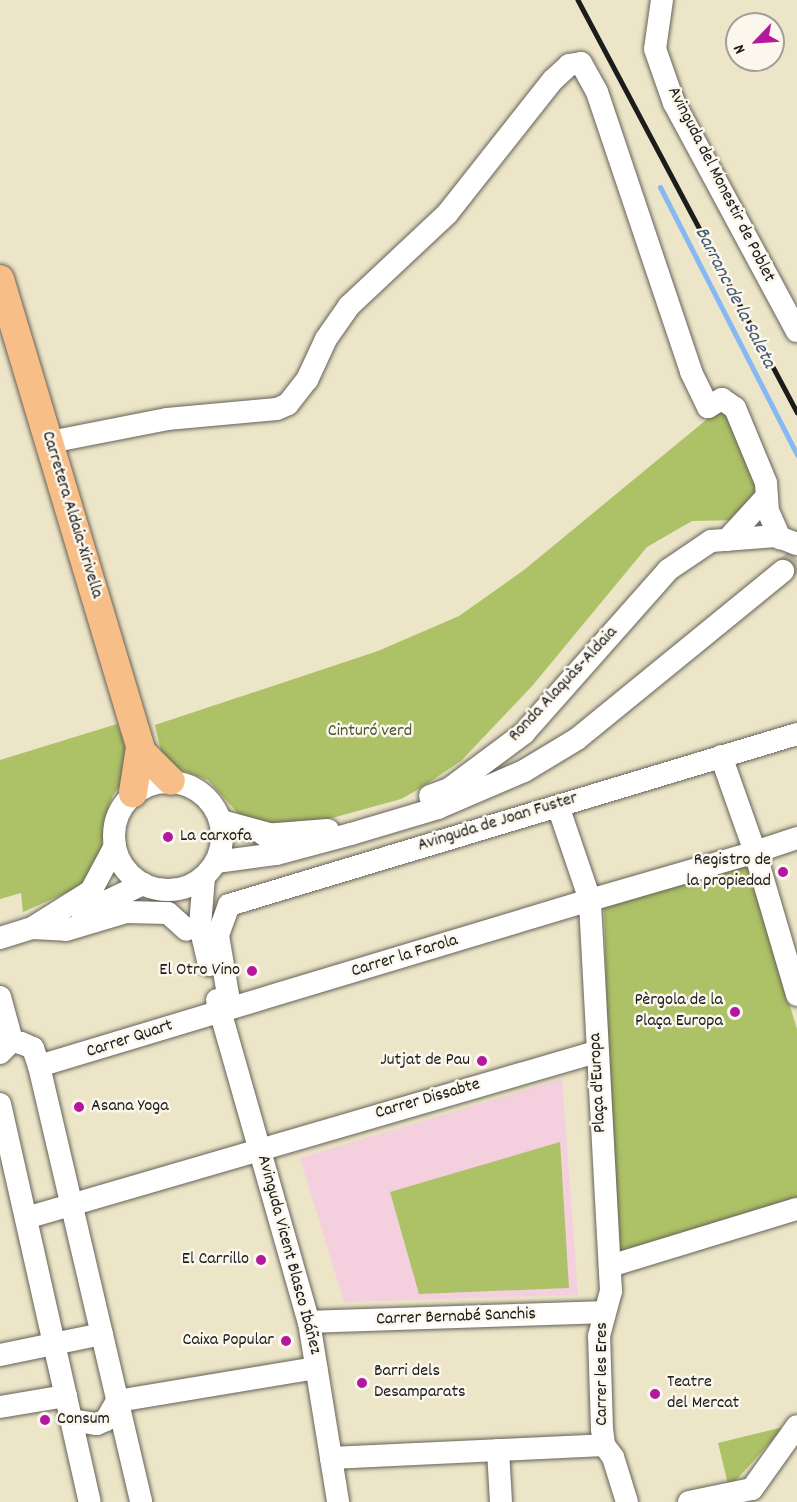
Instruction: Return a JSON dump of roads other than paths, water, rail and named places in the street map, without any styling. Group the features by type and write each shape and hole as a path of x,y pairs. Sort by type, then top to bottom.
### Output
{"main road":[{"name":"Carretera Aldaia-Xirivella","path":"0,279 141,751 134,793"},
{"name":"Carretera Aldaia-Xirivella","path":"141,751 171,781"}],"street":[{"name":"Avinguda del Monestir de Poblet","path":"662,0 655,49 674,102 797,331"},
{"path":"50,442 167,419 278,409 288,404 307,380 326,339 349,306 447,214 553,80 569,65 581,63 597,92 691,372 708,407 722,399 735,408 755,452 767,496 768,511 788,541"},
{"path":"728,540 767,496"},
{"name":"Ronda Alaquàs-Aldaia","path":"264,835 330,830 449,789 524,733 668,570 711,541 788,541"},
{"name":"Ronda Alaquàs-Aldaia","path":"210,869 329,840 438,808 524,771 578,739 783,571"},
{"name":"Avinguda de Joan Fuster","path":"219,1012 228,995 218,935 230,905 797,734"},
{"path":"721,756 755,852 797,995"},
{"path":"0,938 87,911 153,887 188,887 210,869 222,843 220,820 205,795 171,781 150,784 134,793 117,817 115,846 91,891 32,928"},
{"name":"Plaça d'Europa","path":"558,806 590,900 596,1052 611,1291 604,1312"},
{"name":"Ronda Alaquàs-Aldaia","path":"220,820 264,835 329,840"},
{"path":"351,834 376,844 390,856"},
{"path":"590,900 797,838"},
{"path":"115,846 125,869 153,887"},
{"name":"Avinguda Vicent Blasco Ibáñez","path":"210,869 200,926 219,1012 309,1322 338,1502"},
{"name":"Avinguda Vicent Blasco Ibáñez","path":"153,887 187,930 219,1012"},
{"name":"Carrer la Farola","path":"219,1012 590,900"},
{"path":"32,928 66,930 126,912 168,913 187,930"},
{"path":"0,997 6,1047 33,1048 39,1066 141,1502"},
{"name":"Carrer Quart","path":"39,1066 219,1012"},
{"name":"Carrer Dissabte","path":"26,1218 596,1052"},
{"path":"0,1104 90,1502"},
{"path":"610,1266 797,1209"},
{"name":"Carrer Bernabé Sanchis","path":"309,1322 604,1312"},
{"name":"Carrer les Eres","path":"604,1312 600,1336 604,1445 613,1457 627,1502"},
{"path":"0,1355 102,1334"},
{"path":"117,1401 316,1368"},
{"path":"0,1407 66,1396"},
{"path":"71,1420 97,1424 106,1420 117,1401"},
{"path":"689,1502 756,1495 797,1425"},
{"path":"331,1458 604,1445"},
{"path":"498,1450 501,1502"}],"waterway":[{"name":"Barranc de la Saleta","path":"660,187 797,455"}],"tunnel":[{"path":"783,571 797,559"}],"railway":[{"path":"578,0 797,412"}],"place":[{"name":"La carxofa","path":"168,837"},
{"name":"Registro de la propiedad","path":"783,872"},
{"name":"El Otro Vino","path":"252,971"},
{"name":"Pèrgola de la Plaça Europa","path":"735,1012"},
{"name":"Jutjat de Pau","path":"482,1061"},
{"name":"Asana Yoga","path":"79,1107"},
{"name":"El Carrillo","path":"261,1260"},
{"name":"Caixa Popular","path":"286,1341"},
{"name":"Barri dels Desamparats","path":"362,1383"},
{"name":"Teatre del Mercat","path":"655,1394"},
{"name":"Consum","path":"45,1420"}],"park label":[{"name":"Cinturó verd","path":"370,732"}]}
